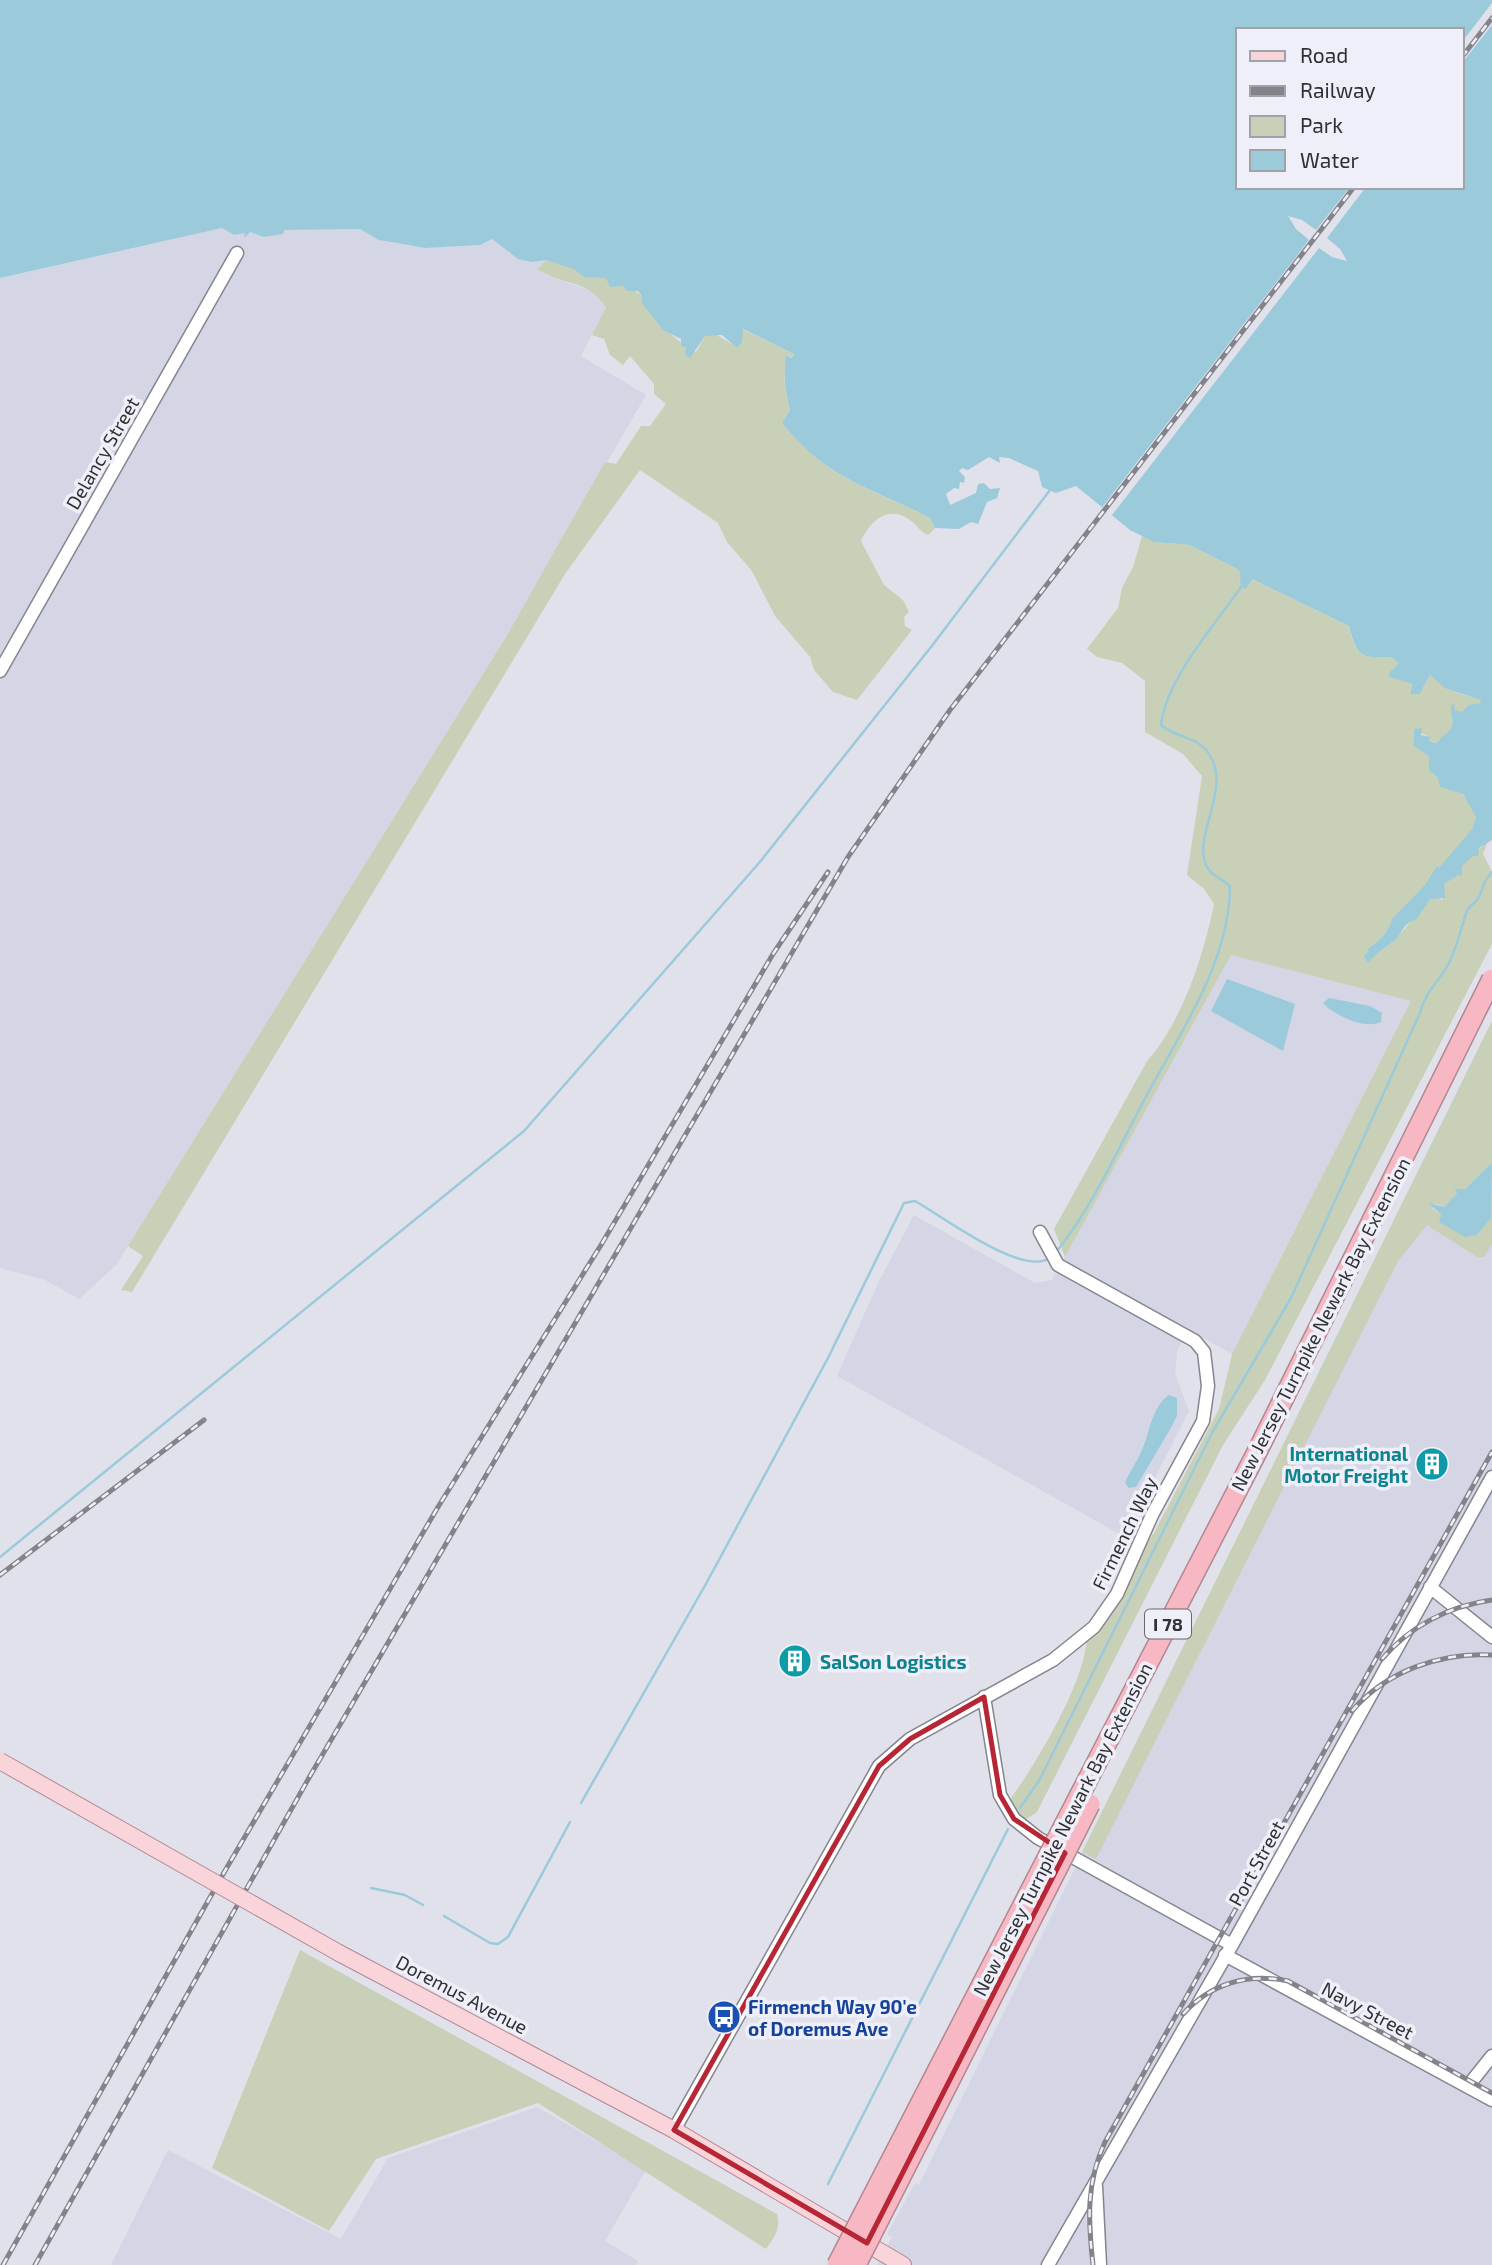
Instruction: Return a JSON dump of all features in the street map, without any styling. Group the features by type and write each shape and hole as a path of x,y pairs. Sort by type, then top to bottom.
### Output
{"highway":[{"name":"New Jersey Turnpike Newark Bay Extension","path":"837,2265 1257,1452 1492,979"},
{"name":"New Jersey Turnpike Newark Bay Extension","path":"856,2265 1492,1004"}],"main road":[{"name":"Doremus Avenue","path":"0,1761 339,1953 674,2130 903,2265"}],"street":[{"name":"Delancy Street","path":"0,671 237,253"},
{"name":"Firmench Way","path":"674,2130 879,1766 910,1739 1053,1660 1094,1627 1117,1594 1152,1515 1203,1421 1207,1378 1204,1352 1195,1341 1058,1265 1040,1233"},
{"name":"Port Street","path":"1048,2265 1096,2186 1492,1477"},
{"path":"1430,1587 1492,1637"},
{"name":"Navy Street","path":"984,1697 1000,1795 1013,1819 1038,1838 1228,1950 1492,2100"},
{"path":"1468,2086 1492,2056"},
{"path":"1096,2186 1100,2265"}],"highlighted area":[{"path":"984,1697 1000,1795 1014,1819 1065,1853 867,2243 674,2130 879,1766 910,1739"}],"shaded area":[{"path":"222,228 234,235 250,232 264,237 283,233 283,230 360,229 388,242 425,248 480,245 492,239 518,259 546,260 537,269 548,276 595,292 606,307 581,356 646,395 506,637 117,1264 79,1299 45,1280 0,1268 0,278"},
{"path":"1231,955 1411,1001 1232,1354 1191,1331 1178,1348 1175,1373 1189,1411 1125,1537 837,1376 878,1283 914,1215 1035,1283 1052,1280"},
{"path":"1492,1021 1492,2265 877,2265 892,2237 887,2234 915,2183 919,2185"},
{"path":"537,2107 646,2170 605,2241 638,2261 636,2265 111,2265 168,2150 341,2239 388,2158"}],"green space":[{"path":"546,260 611,279 635,290 642,296 642,303 667,330 696,352 705,336 715,334 737,347 742,329 794,354 793,358 787,355 785,382 790,410 782,423 815,457 833,470 930,518 935,528 928,535 902,515 887,514 869,527 861,541 884,585 903,600 909,612 904,617 905,626 912,630 857,700 833,692 814,670 810,657 775,616 752,571 727,542 718,523 640,470 565,574 132,1292 121,1290 143,1256 128,1246 506,637 605,462 616,464 641,426 650,426 666,404 654,394 654,384 630,356 623,365 610,355 604,339 592,335 606,307 598,297 582,287 537,269"},
{"path":"1142,536 1155,542 1190,545 1239,570 1240,581 1252,579 1349,626 1354,644 1361,654 1391,657 1400,663 1401,678 1412,684 1410,693 1423,689 1430,675 1458,693 1480,700 1482,703 1462,712 1451,711 1455,720 1445,737 1438,742 1429,741 1431,738 1414,729 1430,756 1469,802 1476,816 1472,830 1374,946 1367,949 1373,956 1381,951 1433,896 1443,900 1444,884 1461,872 1462,865 1488,841 1483,854 1492,872 1492,944 1265,1380 1223,1445 1037,1812 1022,1822 1009,1801 1045,1745 1068,1701 1084,1658 1087,1639 1155,1531 1219,1409 1232,1354 1411,1001 1231,955 1065,1257 1054,1229 1147,1061 1160,1045 1181,1008 1198,966 1214,904 1204,889 1187,875 1202,776 1183,754 1145,732 1145,681 1122,663 1097,657 1087,649 1118,608 1122,588 1133,567"},
{"path":"1492,1021 1492,1163 1465,1189 1457,1189 1458,1194 1444,1207 1436,1203 1432,1209 1441,1214 1440,1221 1486,1223 1491,1218 1492,1195 1492,1244 1484,1257 1477,1257 1427,1225 1398,1261 1096,1859 1082,1852"},
{"path":"300,1950 777,2214 778,2225 774,2237 766,2249 538,2103 376,2159 329,2231 212,2168"}],"water":[{"path":"0,0 1492,0 1492,840 1479,848 1478,856 1473,856 1462,866 1462,876 1458,875 1444,884 1445,898 1430,899 1416,920 1408,923 1396,939 1368,963 1364,956 1369,951 1367,949 1382,936 1392,919 1472,829 1476,817 1463,794 1440,787 1438,778 1429,770 1429,756 1414,746 1414,729 1422,728 1421,735 1431,737 1429,741 1437,742 1452,725 1451,705 1454,704 1455,710 1462,712 1469,705 1481,703 1480,700 1445,688 1430,675 1420,694 1410,694 1412,684 1390,677 1389,673 1399,663 1391,657 1361,654 1349,626 1252,579 1246,589 1241,587 1239,570 1190,545 1154,542 1130,530 1076,486 1056,493 1042,487 1038,471 1009,458 999,457 1000,463 989,457 968,470 962,468 959,471 965,477 964,483 960,482 959,489 954,488 946,494 950,505 976,493 978,484 984,483 990,489 1000,488 997,498 987,502 978,524 971,522 959,529 935,528 930,518 850,480 815,457 799,442 782,423 790,410 785,382 786,355 792,358 794,354 743,329 742,342 737,348 722,335 705,336 690,358 685,354 686,347 681,346 681,339 663,330 642,303 642,296 638,291 627,291 623,286 610,287 606,278 584,277 574,269 546,260 532,262 518,259 492,239 480,245 425,248 379,240 360,229 284,230 283,234 264,237 250,232 244,238 245,233 234,235 222,228 0,278"},
{"path":"1227,979 1295,1004 1283,1051 1211,1011"},
{"path":"1329,998 1370,1006 1382,1013 1381,1022 1359,1023 1342,1016 1323,1003"},
{"path":"1492,1163 1491,1218 1477,1235 1465,1237 1439,1222 1441,1214 1428,1203 1444,1207 1457,1194 1454,1183 1457,1189 1465,1189"},
{"path":"1169,1395 1177,1398 1177,1415 1136,1487 1129,1488 1125,1483 1144,1445 1158,1406"}],"pier":[{"path":"1492,3 1492,25 1464,60 1464,39"},
{"path":"1348,189 1364,189 1327,238 1340,249 1347,261 1332,257 1319,248 1109,519 1100,510 1309,240 1296,229 1288,216 1302,220 1316,230"}],"waterway":[{"path":"0,1557 524,1131 759,863 931,647 1050,490"},
{"path":"1057,1251 1093,1198 1186,1025 1212,971 1221,943 1228,915 1230,886 1209,870 1204,858 1203,844 1215,797 1215,766 1203,746 1161,725 1165,707 1182,671 1241,587"},
{"path":"1020,1808 1040,1779 1212,1433 1291,1298 1425,998 1449,963 1467,911 1479,897 1492,872"},
{"path":"581,1803 707,1582 828,1358 904,1203 915,1201 962,1231 1002,1252 1037,1262 1050,1258"},
{"path":"444,1916 490,1943 498,1944 508,1937 570,1822"},
{"path":"828,2184 1008,1829"},
{"path":"371,1888 405,1895 423,1905"}],"railway":[{"path":"1464,54 1492,18"},
{"path":"35,2265 310,1776 848,857 950,710 1352,189"},
{"path":"3,2265 226,1869 438,1507 601,1245 773,954 828,872"},
{"path":"0,1575 204,1420"},
{"path":"1093,2265 1090,2202 1094,2172 1105,2142 1492,1452"},
{"path":"1382,1659 1405,1637 1431,1619 1461,1607 1492,1600"},
{"path":"1352,1711 1381,1685 1416,1667 1453,1657 1492,1655"},
{"path":"1183,2014 1206,1995 1231,1983 1259,1978 1288,1981 1492,2093"}],"place":[{"name":"International Motor Freight","path":"1432,1464"},
{"name":"SalSon Logistics","path":"795,1661"},
{"name":"Firmench Way 90'e of Doremus Ave","path":"724,2017"}]}
